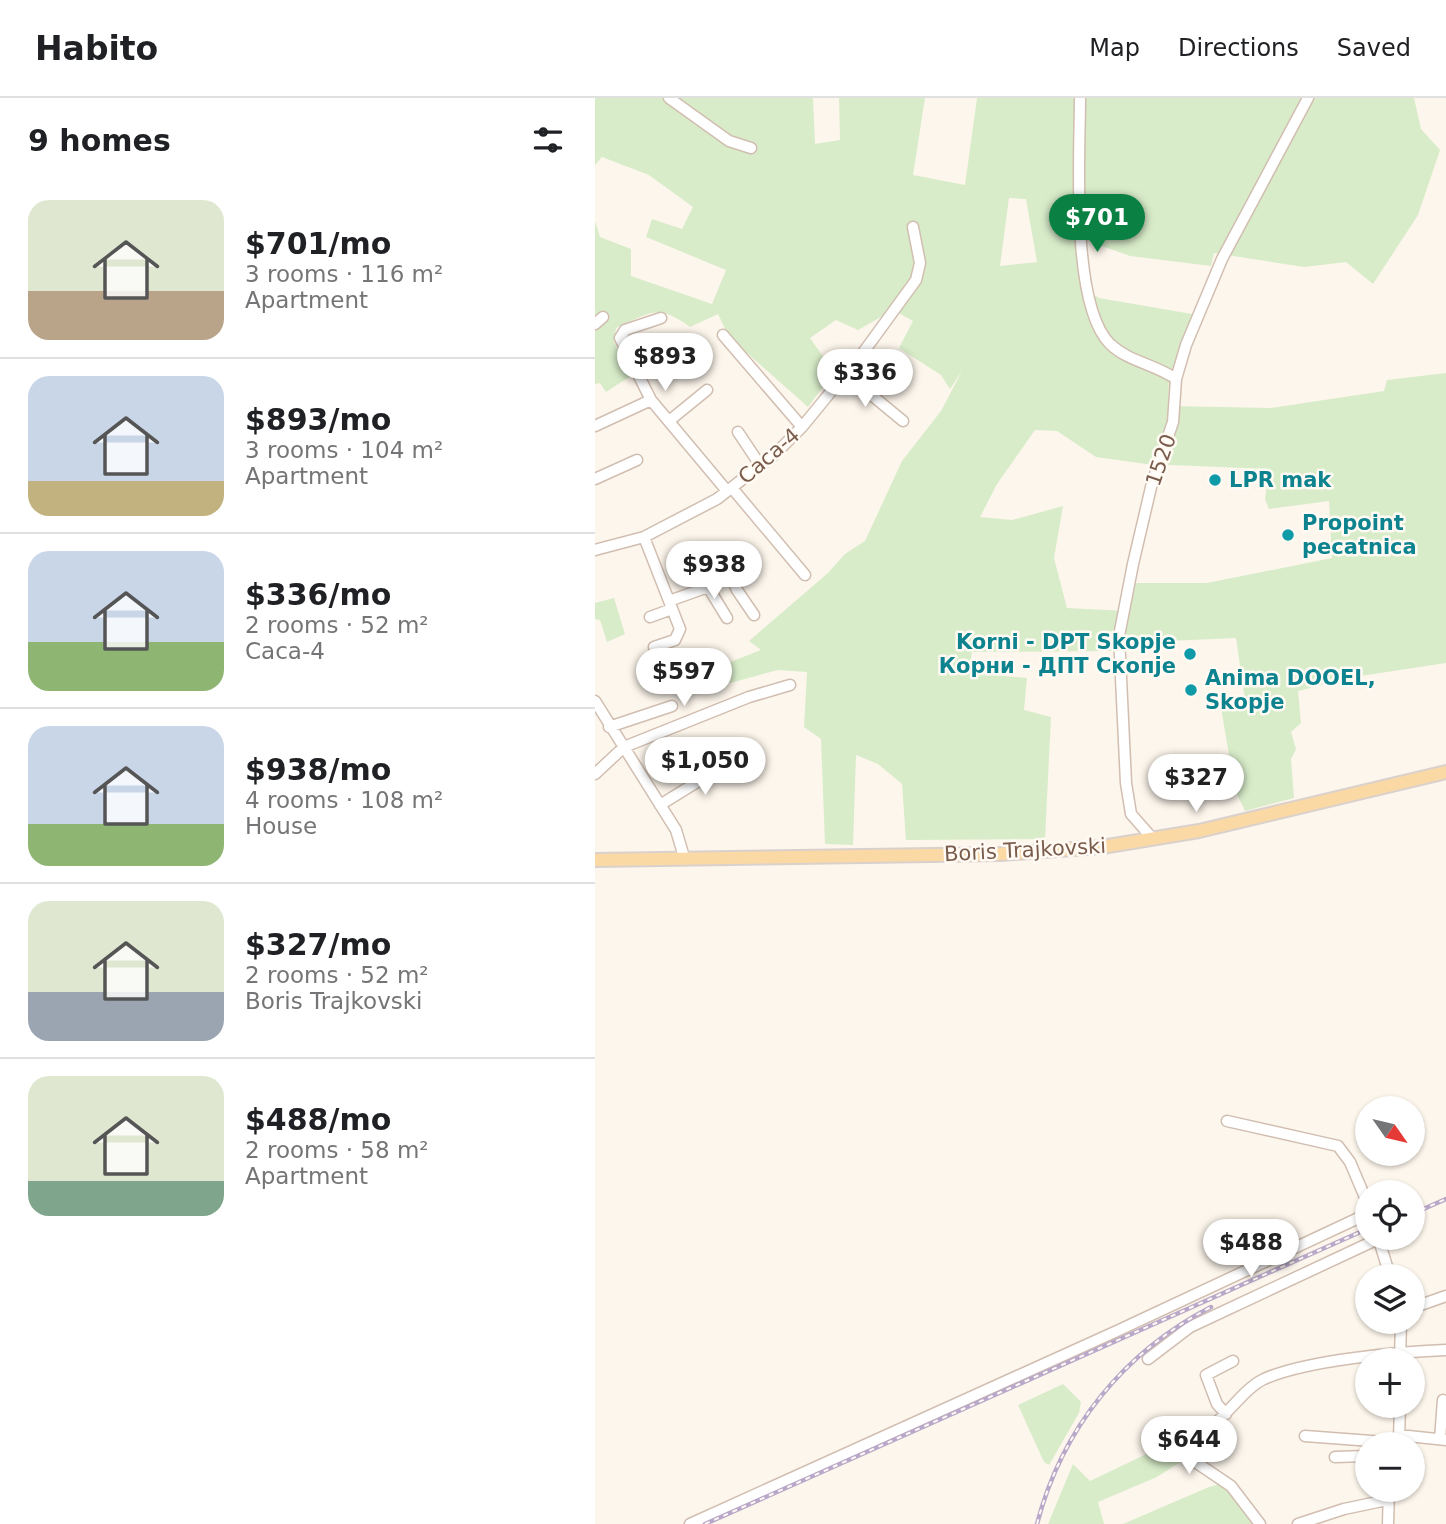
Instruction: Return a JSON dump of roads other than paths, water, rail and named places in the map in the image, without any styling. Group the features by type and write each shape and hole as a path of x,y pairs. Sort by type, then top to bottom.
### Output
{"main road":[{"name":"Boris Trajkovski","path":"595,860 1000,854 1121,845 1446,772"}],"street":[{"path":"669,98 729,141 751,148"},
{"path":"1080,98 1079,241 1098,323 1107,341 1119,352 1176,379"},
{"name":"1520","path":"1135,821 1126,783 1119,636 1152,484 1173,422 1176,379 1222,259 1308,98"},
{"name":"Саса-4","path":"595,550 644,537 729,490 801,427 846,374 916,280 920,263 913,227"},
{"path":"661,318 625,330 620,338 651,400 805,575"},
{"path":"723,335 801,427"},
{"path":"846,374 903,421"},
{"path":"669,421 706,390"},
{"path":"595,426 651,400"},
{"path":"738,432 760,465"},
{"path":"595,479 637,460"},
{"path":"644,537 680,634 675,640 654,647"},
{"path":"727,618 708,587 708,575 737,561"},
{"path":"726,566 737,590 754,615"},
{"path":"650,617 708,587"},
{"path":"595,775 624,747 749,697 790,685"},
{"path":"595,701 676,830 684,857"},
{"path":"609,727 672,706"},
{"path":"660,806 731,761"},
{"path":"1135,821 1153,839"},
{"path":"1121,845 1135,832 1135,821"},
{"path":"1227,1121 1338,1146 1350,1161 1358,1180"},
{"path":"690,1524 1105,1337 1355,1220"},
{"path":"1148,1359 1190,1326 1355,1249"},
{"path":"1425,1303 1446,1296"},
{"path":"1425,1353 1446,1350"},
{"path":"1226,1414 1217,1404 1206,1375 1233,1361"},
{"path":"1260,1524 1231,1486 1186,1454 1192,1440 1226,1414 1262,1380 1305,1369 1355,1362"},
{"path":"1425,1440 1443,1440 1443,1400"},
{"path":"1305,1436 1355,1439"},
{"path":"1335,1457 1355,1456"},
{"path":"1298,1524 1366,1502"},
{"path":"1388,1502 1388,1524"}],"railway":[{"path":"1425,1208 1446,1199"},
{"path":"705,1524 1355,1234"},
{"path":"1037,1524 1062,1456 1101,1396 1124,1370 1151,1346 1211,1307"}],"place":[{"name":"LPR mak","path":"1215,480"},
{"name":"Propoint pecatnica","path":"1288,535"},
{"name":"Korni - DPT Skopje Корни - ДПТ Скопје","path":"1190,654"},
{"name":"Anima DOOEL, Skopje","path":"1191,690"}]}
